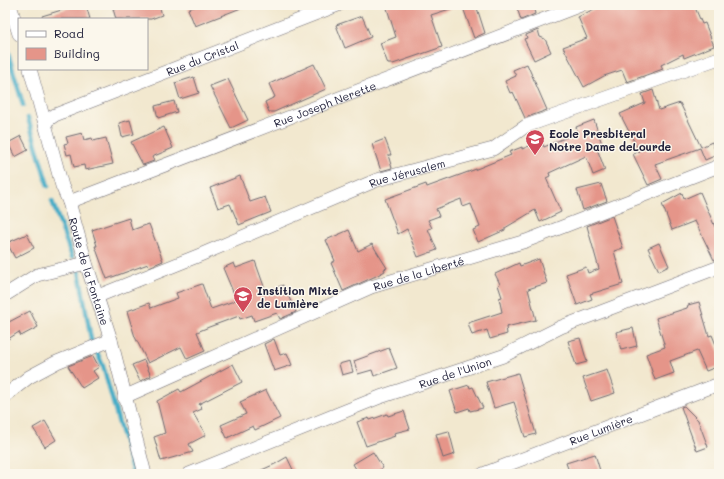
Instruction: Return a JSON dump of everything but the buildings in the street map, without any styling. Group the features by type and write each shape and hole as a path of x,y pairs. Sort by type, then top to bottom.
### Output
{"street":[{"path":"10,5 18,31"},
{"name":"Rue du Cristal","path":"44,122 55,115 338,5"},
{"name":"Rue Joseph Nerette","path":"69,202 581,5"},
{"name":"Rue Jérusalem","path":"98,296 200,255 377,180 493,149 526,126 719,58"},
{"name":"Route de la Fontaine","path":"30,70 62,186 69,202 86,263 98,296 111,340 124,397 145,474"},
{"name":"Rue de la Liberté","path":"124,397 371,287 526,241 719,166"},
{"path":"5,295 37,274 86,263"},
{"name":"Rue de l'Union","path":"189,474 380,396 502,356 562,327 719,267"},
{"path":"5,396 29,377 57,362 111,340"},
{"name":"Rue Lumière","path":"483,474 719,384"}],"waterway":[{"path":"5,43 23,105"},
{"path":"28,118 48,186"},
{"path":"52,201 72,257"},
{"path":"79,272 91,339 103,366 133,474"}],"place":[{"name":"Ecole Presbiteral Notre Dame deLourde","path":"535,156"},
{"name":"Instition Mixte de Lumière","path":"243,313"}]}
